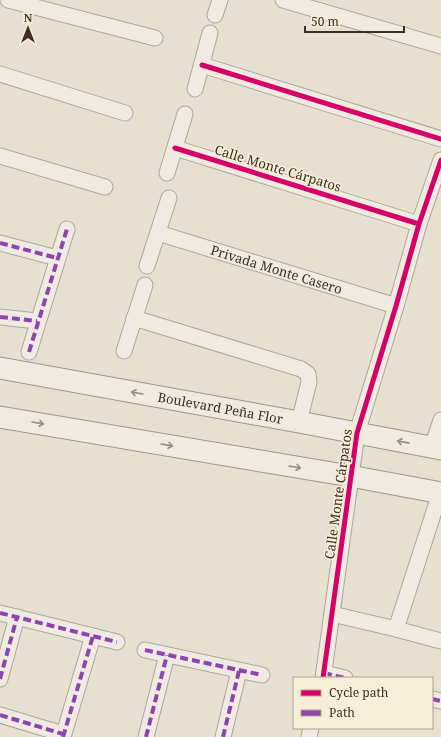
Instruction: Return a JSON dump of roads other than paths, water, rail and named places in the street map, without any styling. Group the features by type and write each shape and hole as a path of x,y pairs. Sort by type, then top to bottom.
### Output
{"main road":[{"name":"Boulevard Peña Flor","path":"0,368 437,448"},
{"path":"0,417 350,476 440,493"}],"street":[{"path":"8,0 155,38"},
{"path":"215,15 220,0"},
{"path":"283,0 441,46"},
{"path":"195,89 210,33"},
{"path":"202,65 441,139"},
{"path":"0,74 125,114"},
{"path":"167,173 185,114"},
{"name":"Calle Monte Cárpatos","path":"175,148 419,224"},
{"path":"0,156 105,187"},
{"name":"Calle Monte Cárpatos","path":"323,675 357,433 396,306 419,224 441,160"},
{"path":"147,266 169,198"},
{"path":"29,352 66,229"},
{"name":"Privada Monte Casero","path":"158,233 396,306"},
{"path":"0,243 57,258"},
{"path":"124,351 144,285"},
{"path":"0,317 38,322"},
{"path":"134,318 301,369 308,374 309,382 299,422"},
{"path":"437,448 441,420"},
{"path":"396,628 440,493"},
{"path":"0,612 117,642"},
{"path":"332,614 396,628 441,641"},
{"path":"0,679 17,617"},
{"path":"0,715 63,735 94,636"},
{"path":"145,650 262,675"},
{"path":"146,737 167,655"},
{"path":"223,737 239,671"},
{"path":"323,675 338,677"}]}
